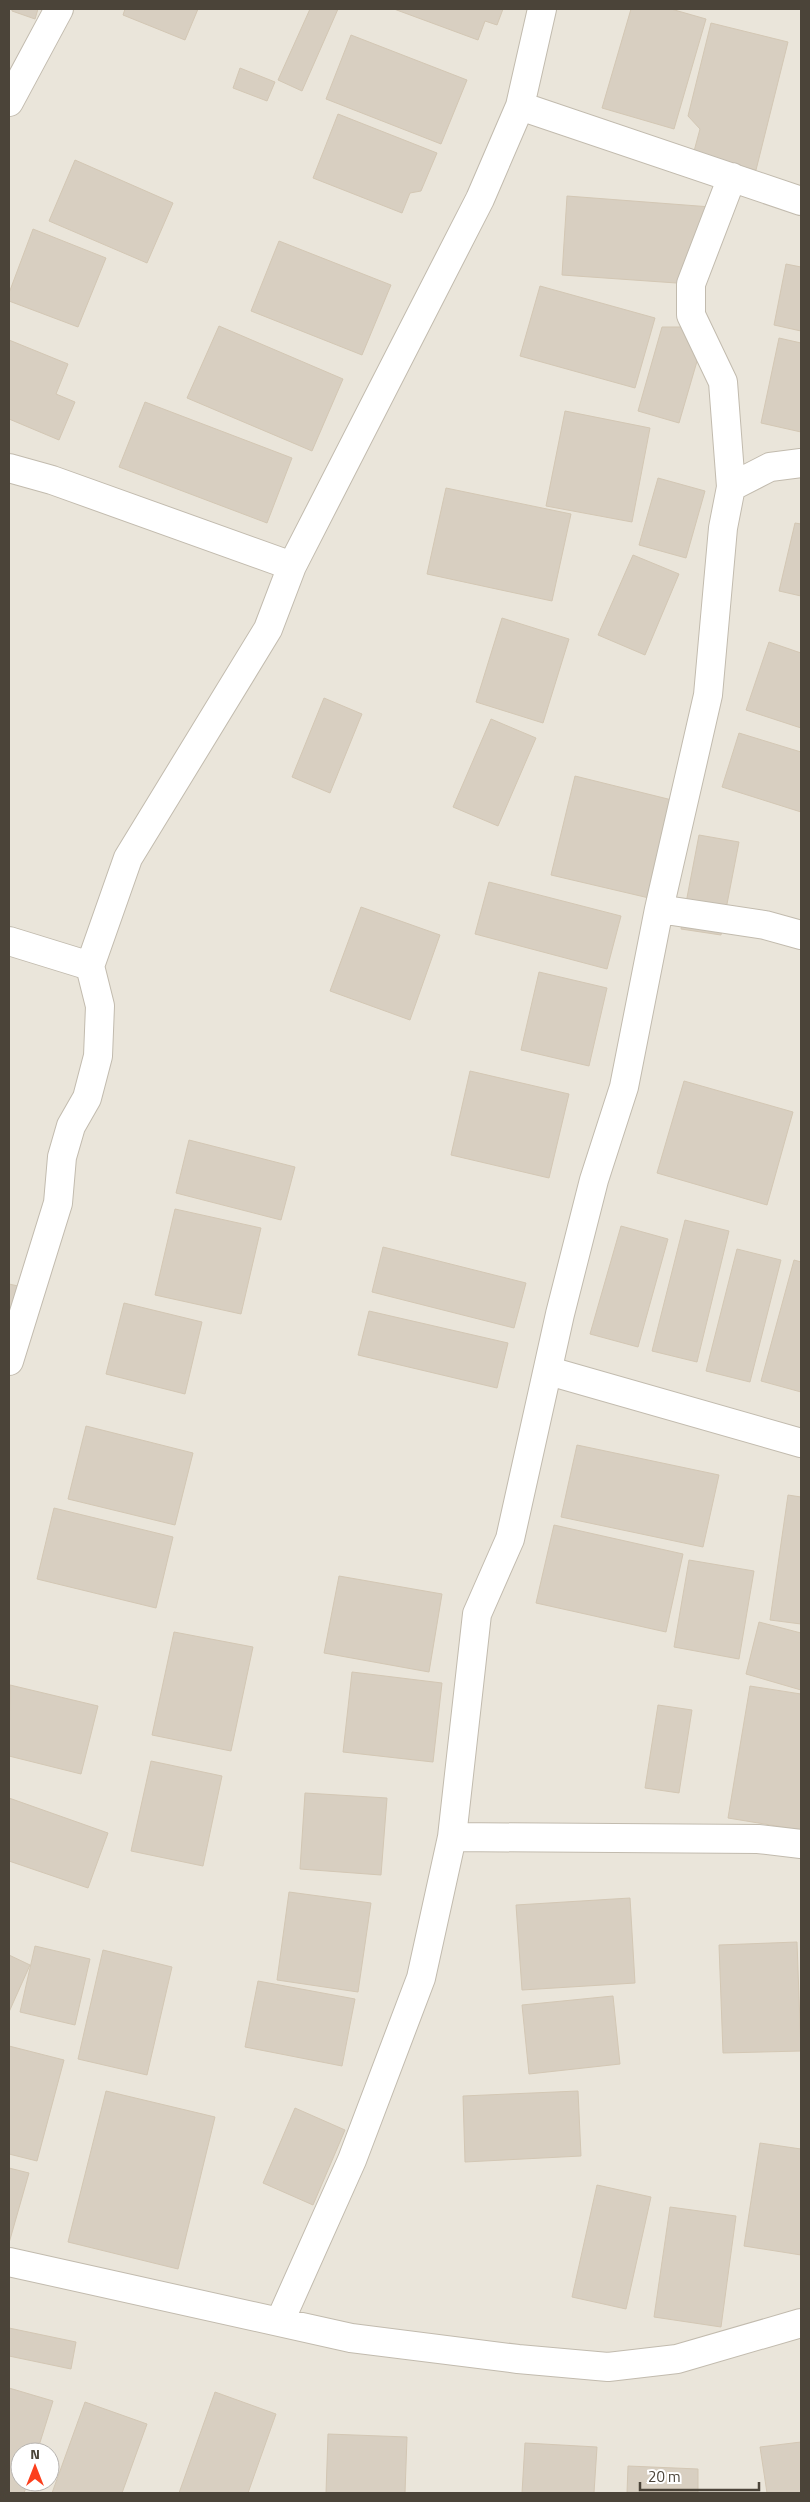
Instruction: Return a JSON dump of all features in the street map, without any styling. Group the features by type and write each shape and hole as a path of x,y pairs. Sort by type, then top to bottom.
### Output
{"street":[{"path":"9,102 59,9"},
{"path":"9,1361 58,1204 64,1150 72,1126 86,1098 98,1056 100,1006 90,966 128,858 268,629 292,566 480,199 520,106 542,9"},
{"path":"520,106 801,201"},
{"path":"280,2321 352,2160 421,1978 452,1837 477,1614 510,1539 549,1371 560,1314 594,1180 624,1086 658,908 708,695 723,528 731,487 723,382 691,315 690,300 691,284 732,177"},
{"path":"731,487 770,467 801,463"},
{"path":"9,468 52,480 292,566"},
{"path":"658,908 765,925 801,935"},
{"path":"9,941 90,966"},
{"path":"549,1371 801,1443"},
{"path":"452,1837 758,1838 801,1844"},
{"path":"9,2262 351,2338 518,2359 608,2367 677,2359 801,2323"}],"shaded area":[{"path":"9,9 801,9 801,2493 9,2493"}],"building":[{"path":"12,9 38,9 35,19 12,11"},
{"path":"125,9 198,9 185,40 123,15"},
{"path":"310,9 338,9 302,91 278,80"},
{"path":"394,9 503,9 497,25 485,21 478,40"},
{"path":"631,9 671,9 706,19 674,129 602,108"},
{"path":"711,23 788,42 756,170 693,155 700,129 688,116"},
{"path":"351,35 467,80 441,144 326,99"},
{"path":"240,68 275,82 267,101 233,88"},
{"path":"338,114 437,153 421,191 410,193 402,213 313,178"},
{"path":"75,160 173,203 147,263 49,221"},
{"path":"567,196 711,207 705,285 562,275"},
{"path":"33,229 106,258 78,327 9,301 9,293"},
{"path":"279,241 391,285 362,355 251,311"},
{"path":"786,264 801,267 801,331 774,325"},
{"path":"540,286 655,318 635,388 520,356"},
{"path":"219,326 343,379 312,451 187,398"},
{"path":"662,327 707,327 679,423 638,411"},
{"path":"779,338 801,343 801,432 761,423"},
{"path":"9,340 68,364 56,394 75,402 59,440 9,419"},
{"path":"145,402 292,458 267,523 119,467"},
{"path":"565,411 650,428 632,522 546,506"},
{"path":"658,478 705,491 686,558 639,545"},
{"path":"446,488 571,514 552,601 427,574"},
{"path":"795,523 801,524 801,596 779,591"},
{"path":"633,555 679,574 645,655 598,635"},
{"path":"502,618 569,639 543,723 476,702"},
{"path":"769,642 801,653 801,728 746,710"},
{"path":"324,698 362,714 330,793 292,777"},
{"path":"491,719 536,738 498,826 453,807"},
{"path":"739,733 801,752 801,812 722,787"},
{"path":"575,776 672,800 649,898 551,875"},
{"path":"699,835 739,842 721,935 681,929"},
{"path":"489,882 621,916 607,969 475,934"},
{"path":"361,907 440,935 410,1020 330,991"},
{"path":"539,972 607,988 589,1066 521,1050"},
{"path":"470,1071 569,1094 549,1178 451,1155"},
{"path":"684,1081 793,1112 767,1205 657,1173"},
{"path":"189,1140 295,1167 281,1220 176,1193"},
{"path":"175,1209 261,1228 241,1314 155,1295"},
{"path":"685,1220 729,1231 697,1362 652,1351"},
{"path":"621,1226 668,1239 638,1347 590,1334"},
{"path":"383,1247 526,1283 514,1328 372,1292"},
{"path":"737,1249 781,1260 750,1382 706,1371"},
{"path":"794,1260 801,1262 801,1392 761,1381"},
{"path":"9,1284 18,1286 9,1318"},
{"path":"124,1303 202,1322 185,1394 106,1374"},
{"path":"369,1311 508,1343 497,1388 358,1355"},
{"path":"86,1426 193,1453 175,1525 68,1499"},
{"path":"577,1445 719,1475 703,1547 561,1517"},
{"path":"788,1495 801,1497 801,1624 770,1620"},
{"path":"54,1508 173,1537 156,1608 37,1579"},
{"path":"554,1525 683,1554 666,1632 536,1603"},
{"path":"689,1560 754,1571 739,1659 674,1647"},
{"path":"339,1576 442,1594 429,1672 324,1653"},
{"path":"759,1622 801,1633 801,1690 746,1674"},
{"path":"174,1632 253,1647 231,1751 152,1735"},
{"path":"352,1672 442,1683 433,1762 343,1752"},
{"path":"10,1685 98,1706 81,1774 9,1756"},
{"path":"750,1686 801,1694 801,1830 728,1818"},
{"path":"658,1705 692,1710 679,1793 645,1788"},
{"path":"151,1761 222,1776 203,1866 131,1851"},
{"path":"305,1793 387,1798 381,1875 300,1869"},
{"path":"9,1798 108,1833 88,1888 9,1861"},
{"path":"289,1892 371,1903 358,1992 277,1980"},
{"path":"630,1898 635,1983 522,1990 516,1905"},
{"path":"797,1942 801,2051 723,2053 719,1945"},
{"path":"35,1946 90,1959 75,2025 20,2012"},
{"path":"103,1950 172,1967 147,2075 78,2059"},
{"path":"9,1955 30,1965 9,2012"},
{"path":"258,1981 355,1999 342,2066 245,2047"},
{"path":"613,1996 620,2064 529,2074 522,2005"},
{"path":"9,2046 64,2060 37,2161 9,2154"},
{"path":"106,2091 215,2117 178,2269 68,2242"},
{"path":"578,2091 581,2156 465,2162 463,2096"},
{"path":"295,2108 345,2130 313,2205 263,2183"},
{"path":"760,2143 801,2149 801,2255 744,2246"},
{"path":"9,2168 29,2173 9,2243"},
{"path":"597,2185 651,2197 626,2309 572,2297"},
{"path":"670,2207 736,2216 721,2327 654,2317"},
{"path":"9,2328 76,2342 71,2369 9,2356"},
{"path":"9,2388 53,2401 40,2442 10,2442 10,2492 24,2492 9,2493"},
{"path":"215,2392 276,2414 248,2493 179,2493"},
{"path":"85,2402 147,2424 122,2493 52,2493 60,2492 60,2471"},
{"path":"328,2434 407,2437 405,2493 326,2493"},
{"path":"801,2442 801,2493 767,2493 760,2447"},
{"path":"525,2443 597,2447 594,2493 522,2493"},
{"path":"628,2466 698,2469 698,2493 627,2493"}]}
